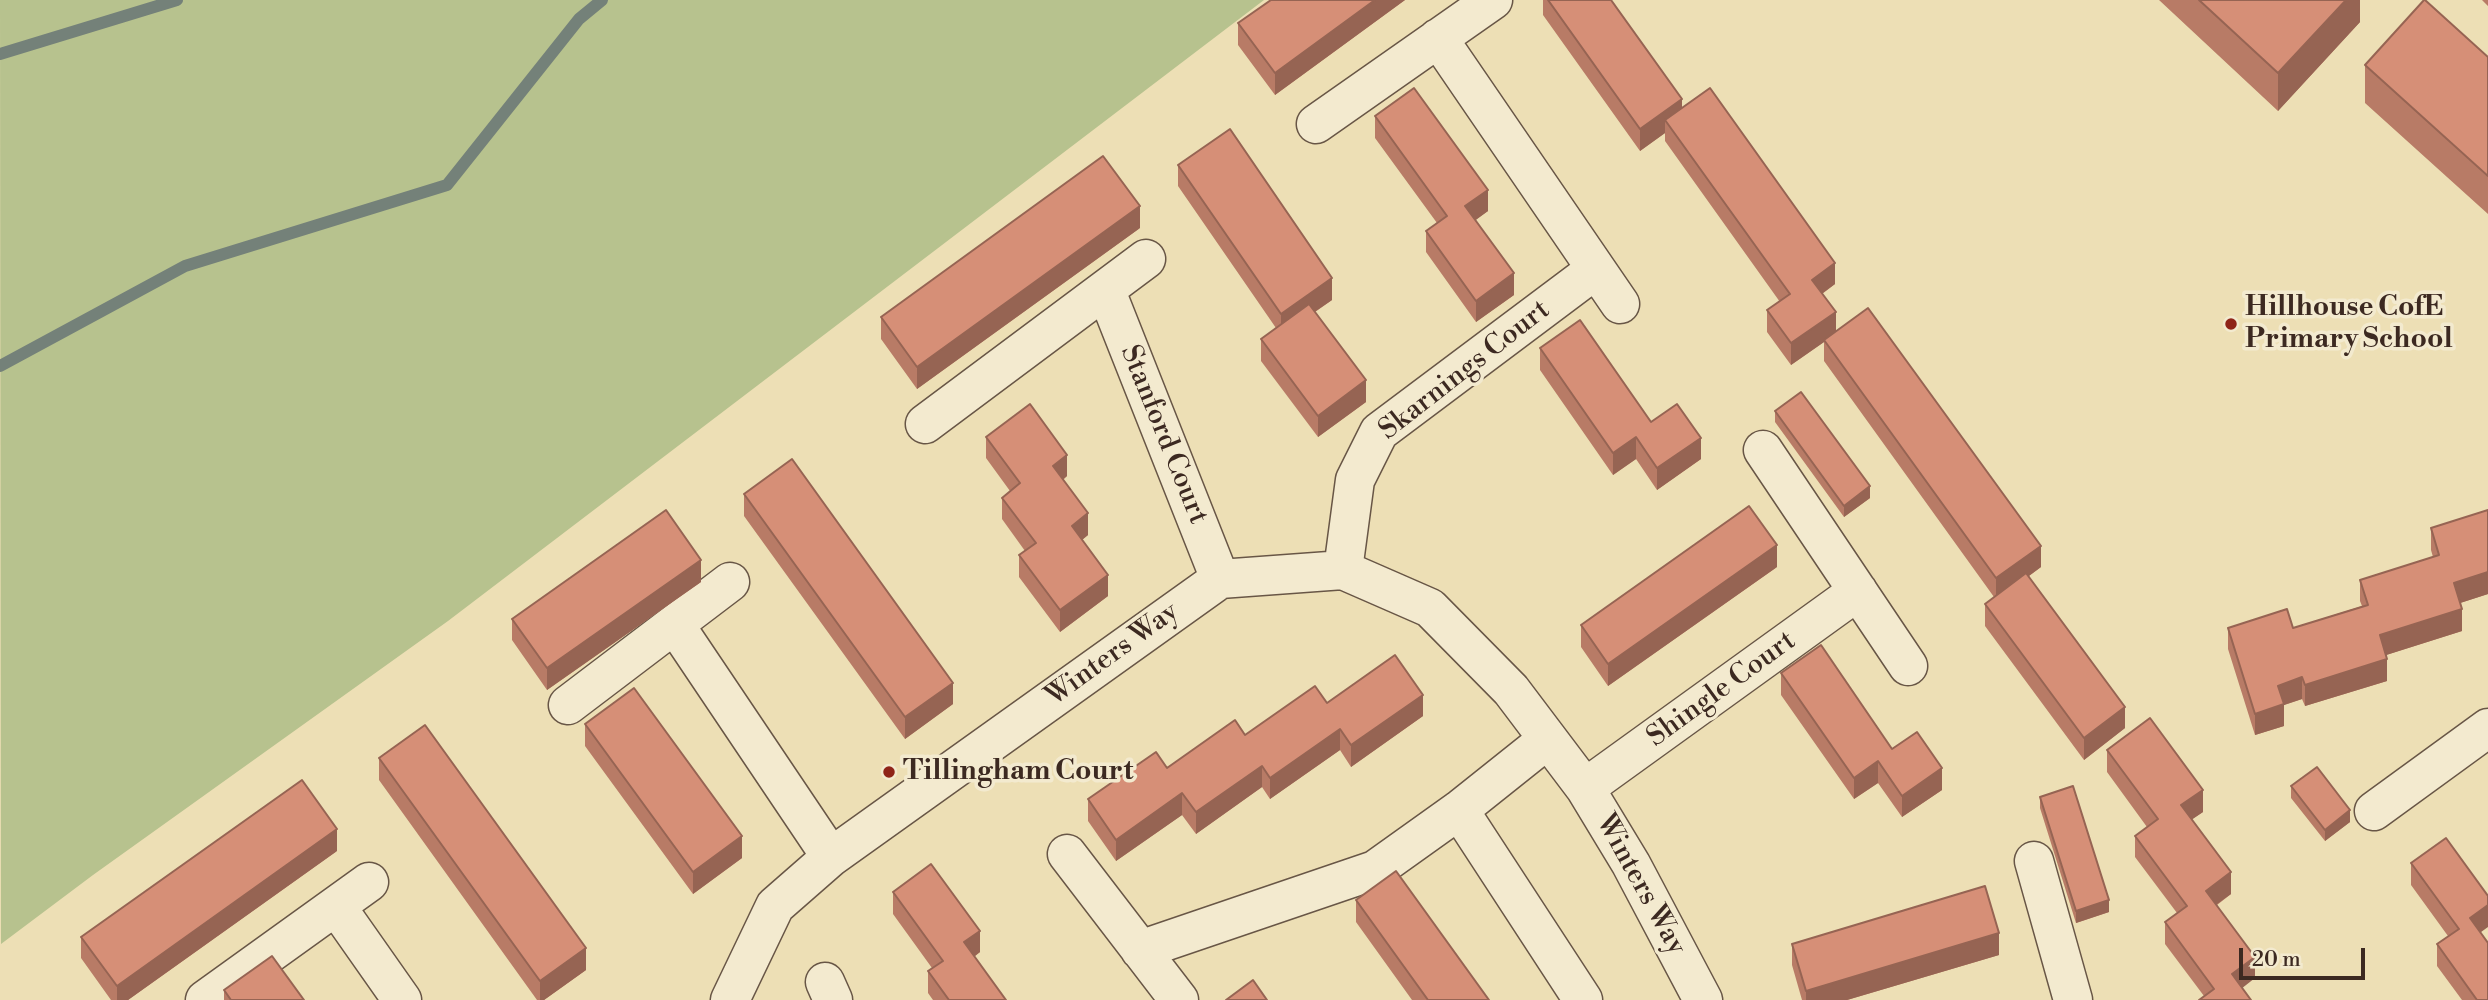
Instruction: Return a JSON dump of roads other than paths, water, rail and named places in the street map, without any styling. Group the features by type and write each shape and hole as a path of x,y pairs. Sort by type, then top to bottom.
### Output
{"street":[{"path":"1316,124 1493,0"},
{"path":"1438,38 1620,304"},
{"path":"925,424 1146,259"},
{"name":"Skarnings Court","path":"1343,570 1355,481 1379,432 1595,270"},
{"name":"Stanford Court","path":"1106,291 1220,579"},
{"path":"1763,450 1908,666"},
{"name":"Winters Way","path":"730,1000 775,906 831,857 1220,579 1343,570 1430,608 1511,690 1585,788 1631,864 1703,1000"},
{"path":"568,705 730,582"},
{"name":"Shingle Court","path":"1585,788 1858,591"},
{"path":"675,625 831,857"},
{"path":"2374,811 2488,728"},
{"path":"1140,950 1375,870 1459,810 1548,739"},
{"path":"1459,810 1583,1000"},
{"path":"1068,855 1179,1000"},
{"path":"2034,861 2063,997"},
{"path":"205,1000 369,882"},
{"path":"335,906 402,1000"}],"waterway":[{"path":"0,54 177,0"},
{"path":"0,366 185,266 447,185 579,19 602,0"}],"place":[{"name":"Hillhouse CofE Primary School","path":"2231,324"},
{"name":"Tillingham Court","path":"889,772"}]}
